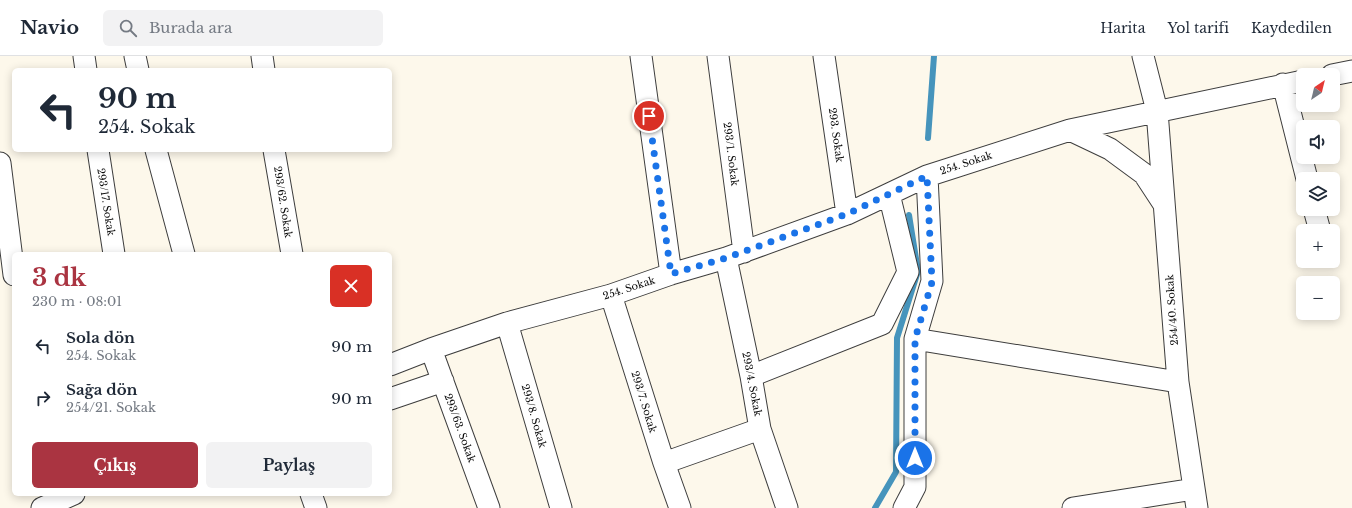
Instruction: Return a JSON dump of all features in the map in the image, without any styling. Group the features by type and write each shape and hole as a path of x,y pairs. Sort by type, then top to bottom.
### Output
{"street":[{"path":"84,56 86,68"},
{"path":"135,56 138,68"},
{"path":"262,56 264,68"},
{"path":"641,56 671,274"},
{"name":"293/1. Sokak","path":"718,56 735,255"},
{"name":"293. Sokak","path":"824,56 847,214"},
{"name":"254/40. Sokak","path":"1144,56 1158,111 1178,382 1195,498"},
{"path":"1340,73 1352,71"},
{"name":"254. Sokak","path":"392,364 431,349 507,324 611,295 671,274 735,255 847,214 927,176 1070,130 1296,82"},
{"path":"1283,84 1305,172"},
{"path":"1070,130 1110,149 1144,174 1164,206"},
{"name":"293/17. Sokak","path":"98,152 114,252"},
{"path":"157,152 183,252"},
{"name":"293/62. Sokak","path":"274,152 292,252"},
{"path":"0,163 12,259"},
{"path":"904,508 915,487 915,339 932,282 927,176"},
{"path":"751,376 882,324 908,272 889,194"},
{"name":"293/4. Sokak","path":"735,255 751,376 760,429 787,508"},
{"name":"293/7. Sokak","path":"611,295 664,463 680,508"},
{"name":"293/8. Sokak","path":"507,324 561,508"},
{"path":"915,339 1178,382"},
{"name":"293/63. Sokak","path":"431,349 489,508"},
{"path":"392,398 443,381"},
{"path":"664,463 760,429"},
{"path":"41,496 42,508 69,496"},
{"path":"312,496 316,508"},
{"path":"1073,508 1195,498"}],"waterway":[{"path":"928,138 934,56"},
{"path":"875,508 896,472 897,338 918,271 909,215"}],"route":[{"path":"649,116 671,274 726,258 847,214 927,176 932,282 915,339 915,458"}]}
